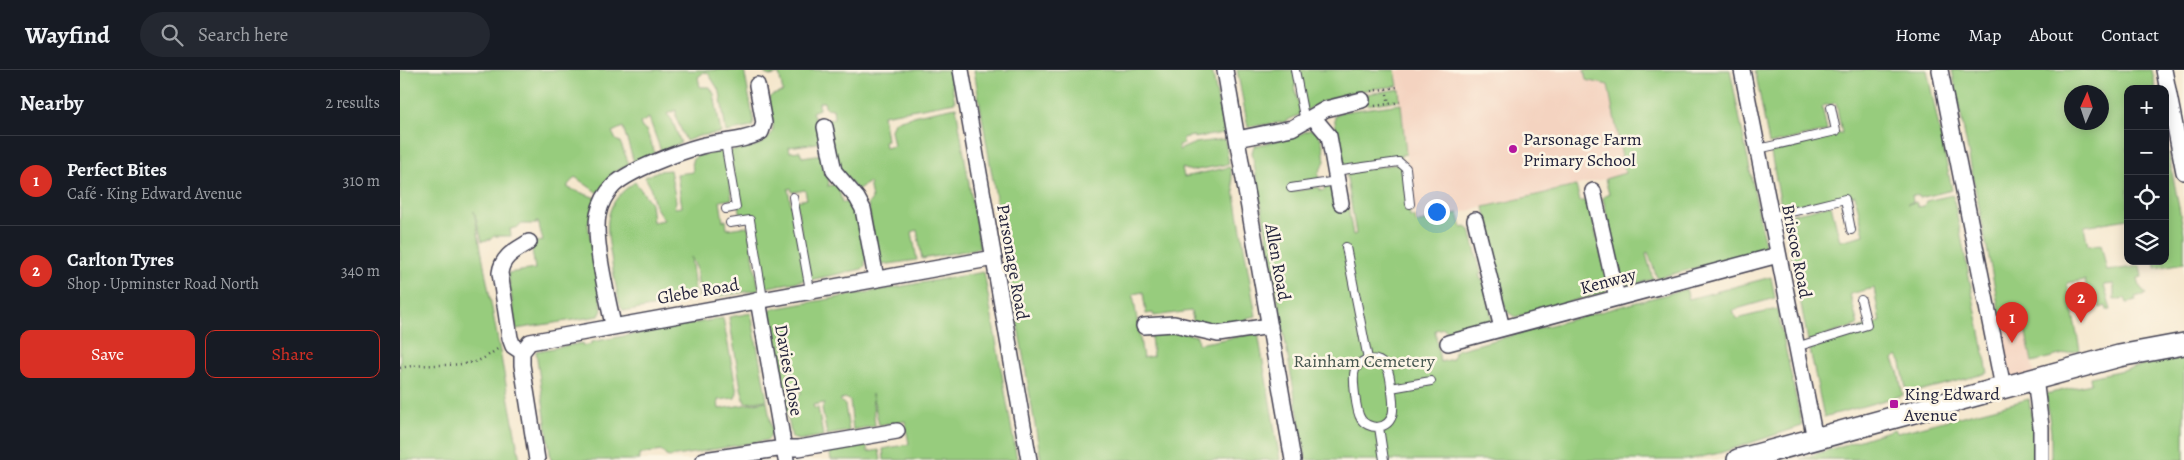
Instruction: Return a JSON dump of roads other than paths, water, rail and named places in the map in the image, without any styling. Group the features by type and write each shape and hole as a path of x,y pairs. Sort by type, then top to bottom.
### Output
{"street":[{"name":"Parsonage Road","path":"962,70 1029,460"},
{"name":"Allen Road","path":"1225,70 1293,460"},
{"name":"Briscoe Road","path":"1742,70 1815,439"},
{"path":"1940,70 2003,387"},
{"path":"2164,70 2184,172"},
{"path":"613,325 597,235 598,216 604,199 614,185 631,174 679,154 753,137 761,132 764,123 757,86"},
{"path":"1237,139 1292,128 1335,106 1362,100"},
{"path":"1309,119 1329,136 1341,202"},
{"path":"825,127 836,174 861,203 876,278"},
{"path":"1593,191 1617,298"},
{"path":"1475,220 1502,328"},
{"path":"529,242 510,254 501,266 511,341 513,346 522,352 522,365 537,460"},
{"name":"Kenway","path":"1448,343 1778,255"},
{"name":"Glebe Road","path":"522,352 530,342 613,325 994,258"},
{"name":"Davies Close","path":"760,299 785,454"},
{"path":"1144,326 1174,324 1196,331 1218,334 1270,326"},
{"path":"1738,460 2034,378 2119,356 2184,344"},
{"path":"2034,378 2041,427 2041,460"},
{"path":"704,460 785,454 799,448 897,432"}],"lane":[{"path":"1296,70 1309,119"},
{"path":"1758,149 1836,131 1831,107"},
{"path":"725,142 736,207 726,209"},
{"path":"1291,188 1399,162 1406,168 1410,204"},
{"path":"793,197 810,290"},
{"path":"1771,217 1844,199 1851,230"},
{"path":"730,223 750,220 760,299"},
{"path":"1346,247 1368,359"},
{"path":"1796,347 1867,325 1861,300"},
{"path":"1368,359 1376,359 1386,366 1391,388 1394,411 1388,422 1379,427 1366,424 1358,414 1353,375 1358,364 1368,359"},
{"path":"1391,388 1431,381"},
{"path":"1379,427 1384,460"}],"place":[{"name":"Parsonage Farm Primary School","path":"1513,149"},
{"name":"Carlton Tyres","path":"2081,323"},
{"name":"Perfect Bites","path":"2012,343"},
{"name":"King Edward Avenue","path":"1894,404"}],"park label":[{"name":"Rainham Cemetery","path":"1364,361"}]}
